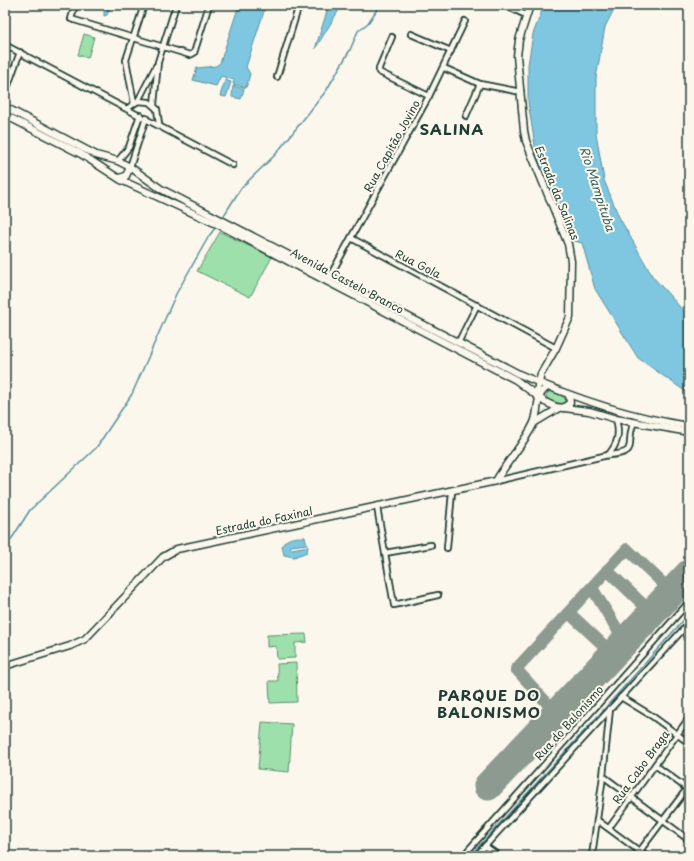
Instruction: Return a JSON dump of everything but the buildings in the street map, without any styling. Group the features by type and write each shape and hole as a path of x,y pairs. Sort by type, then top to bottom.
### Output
{"main road":[{"name":"Estrada da Salinas","path":"530,5 519,40 517,56 526,141 568,244 571,261 570,317 538,382 538,395 534,423"},
{"name":"Avenida Castelo Branco","path":"5,107 96,155 118,161 130,167 161,189 458,343 548,387 616,411 689,426"},
{"name":"Avenida Castelo Branco","path":"5,114 81,154 116,176 221,226 516,380 550,405 561,408 589,411 616,419 689,432"},
{"path":"118,161 113,167 116,176 126,176 130,167"},
{"path":"538,395 548,387"},
{"path":"496,481 534,423 570,404 569,395"},
{"name":"Estrada do Faxinal","path":"5,666 70,646 85,639 163,557 177,549 452,492 496,481"}],"street":[{"path":"75,5 71,19 162,48 190,55 194,53 209,5"},
{"path":"136,102 126,60 144,5"},
{"path":"159,124 158,114 154,105 158,62 176,5"},
{"path":"277,77 300,5"},
{"path":"504,5 526,16"},
{"name":"Rua Capitão Jovino","path":"330,276 444,68 466,21"},
{"path":"411,34 451,51"},
{"path":"392,37 379,68 379,72 429,96"},
{"path":"5,45 159,124 233,165"},
{"path":"5,94 20,52"},
{"path":"128,108 136,102 158,62"},
{"path":"444,68 480,84 521,92"},
{"path":"466,116 480,84"},
{"path":"136,102 149,102 154,105"},
{"path":"118,161 129,147 140,115"},
{"path":"130,167 146,118"},
{"path":"129,147 135,149"},
{"name":"Rua Gola","path":"351,238 556,348"},
{"path":"458,343 477,305"},
{"path":"608,455 617,442 618,431 616,419"},
{"path":"496,481 608,455 624,454 628,451 634,422"},
{"path":"447,548 452,492"},
{"path":"377,507 394,605 438,595"},
{"path":"385,553 431,545"},
{"name":"Rua do Balonismo","path":"463,856 689,602"},
{"name":"Rua do Balonismo","path":"476,856 689,623"},
{"path":"621,697 689,743"},
{"path":"592,856 610,709"},
{"name":"Rua Cabo Braga","path":"609,828 689,718"},
{"path":"636,856 688,789 655,765"},
{"path":"603,776 689,840"},
{"path":"597,820 646,856"},
{"path":"485,846 499,856"}],"green space":[{"path":"84,34 94,37 88,58 78,55"},
{"path":"220,232 272,257 250,297 197,271"},
{"path":"548,392 563,396 566,400 561,404 549,400 546,396"},
{"path":"306,634 307,642 295,643 295,658 277,659 276,646 267,647 267,635"},
{"path":"296,663 297,702 270,703 269,681 278,681 277,664"},
{"path":"262,722 292,724 289,772 258,769"}],"water":[{"path":"104,5 111,5 107,15 104,16"},
{"path":"239,5 266,5 246,67 250,74 246,88 233,84 234,80 221,76 216,86 193,80 197,68 216,66 220,63"},
{"path":"329,5 342,5 315,49"},
{"name":"Rio Mampituba","path":"544,5 616,5 605,27 596,78 596,133 604,180 619,217 653,277 689,317 689,394 638,358 595,289 582,243 570,240 537,158 528,102 528,65 533,34"},
{"path":"225,80 231,82 226,97 220,96"},
{"path":"233,86 244,89 241,99 232,97"},
{"path":"295,537 305,537 307,544 291,546 290,548 292,549 308,546 307,552 294,557 284,555 282,546 286,541"}],"waterway":[{"path":"223,217 241,188 275,155 326,91 350,50 358,31 368,23 380,5"},
{"path":"5,549 30,510 96,448 132,394 176,294 215,228"},
{"path":"470,856 689,614"}],"taxiway":[{"path":"557,714 516,669 627,549 672,592"},
{"path":"607,570 652,613"},
{"path":"592,588 625,642"},
{"path":"569,613 613,654"}],"runway":[{"path":"488,786 689,574"}],"district":[{"name":"SALINA","path":"452,130"},
{"name":"PARQUE DO BALONISMO","path":"489,704"}]}
